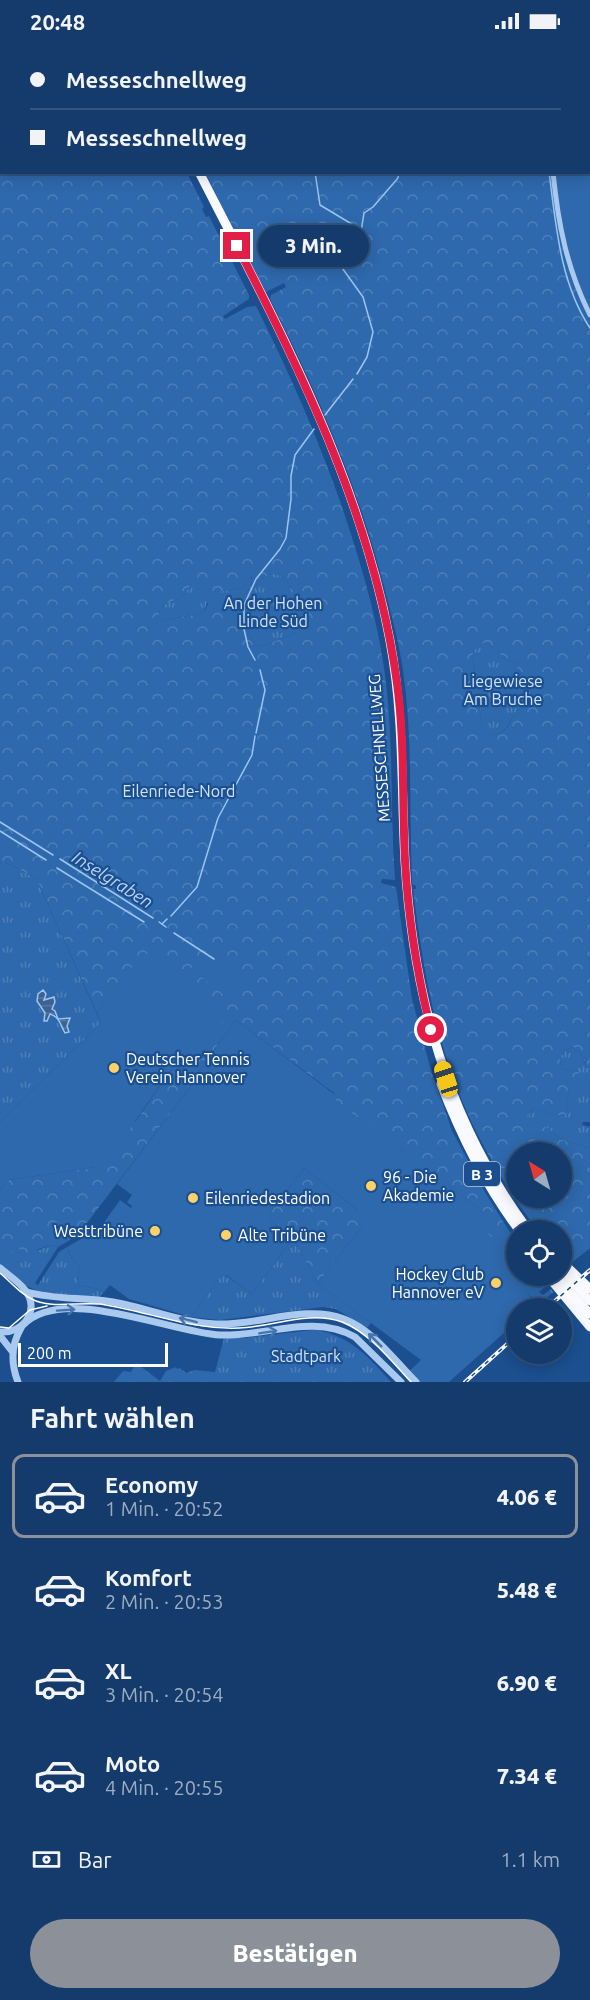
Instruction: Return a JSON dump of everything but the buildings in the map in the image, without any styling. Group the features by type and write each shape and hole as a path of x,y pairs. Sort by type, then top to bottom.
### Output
{"highway":[{"name":"MESSESCHNELLWEG","path":"193,174 307,402 340,486 367,567 385,642 395,716 400,862 407,941 422,1017 440,1080 460,1133 483,1176 512,1220"},
{"name":"MESSESCHNELLWEG","path":"200,174 282,335 312,400 345,484 372,565 390,641 401,715 405,861 413,940 427,1015 446,1079 459,1111 489,1173 521,1220"},
{"path":"572,1272 590,1289"},
{"path":"572,1281 590,1301"},
{"path":"556,1286 590,1327"},
{"path":"565,1286 590,1314"}],"street":[{"path":"553,174 566,256 590,315"},
{"path":"0,1268 27,1292 48,1298 83,1298 115,1302 199,1323 257,1322 293,1315 330,1315 344,1319 365,1331 416,1382"},
{"path":"18,1382 14,1370 14,1343 30,1310 27,1292"},
{"path":"13,1354 0,1334 22,1327 40,1314 67,1309 112,1313 184,1330 221,1335 244,1335 323,1325 355,1337 401,1382"}],"green space":[{"name":"Eilenriede-Nord","path":"0,174 188,174 204,207 202,209 206,217 209,216 249,295 249,299 223,316 225,319 247,307 256,306 271,337 300,399 338,495 371,602 385,675 390,726 395,880 382,879 381,883 396,887 412,999 429,1063 452,1131 506,1226 506,1248 486,1233 485,1213 336,1102 334,1093 236,1020 189,1084 191,1086 77,1236 58,1247 50,1245 28,1253 22,1252 17,1246 9,1254 3,1252 0,1247 0,1190 9,1180 96,1167 138,1118 175,1064 185,1071 144,953 97,1013 36,878 0,860","holes":["275,573 287,583 299,604 301,628 290,636 258,647 247,628 247,605 251,594 257,584 265,577","252,576 252,582 242,602 238,599 210,600 204,612 199,614 165,620 159,616 164,605 181,597 195,582 216,592 242,588"]},
{"path":"206,174 553,174 590,315 590,1068 586,1067 581,1054 573,1047 565,1050 560,1057 561,1068 578,1072 584,1079 583,1083 571,1084 564,1117 533,1108 528,1117 553,1132 559,1139 569,1142 506,1142 506,1183 480,1139 464,1105 440,1036 431,1001 418,928 413,889 416,889 416,886 412,884 408,722 403,670 395,630 375,552 350,478 304,369 270,299 271,295 286,287 284,283 266,292","holes":["488,643 503,657 515,663 531,694 531,701 518,710 504,731 489,734 482,725 473,651 481,644"]},
{"path":"553,174 590,174 590,315 571,273"},
{"name":"An der Hohen Linde Süd","path":"275,573 282,577 296,596 301,628 290,636 258,647 247,628 247,605 257,584 265,577"},
{"path":"251,575 252,581 242,603 207,603 204,612 199,614 165,620 159,616 164,605 181,597 195,581 216,592 242,588"},
{"name":"Liegewiese Am Bruche","path":"488,643 503,657 515,663 531,694 531,701 518,710 503,731 495,734 489,734 482,725 473,661 473,651 481,644"},
{"path":"0,860 36,878 101,1023 0,1122"},
{"name":"Deutscher Tennis Verein Hannover","path":"144,952 228,1014 185,1071 175,1064 124,1137 96,1167 9,1180 0,1190 0,1122 101,1023 97,1013"},
{"path":"205,954 253,979 235,1004 191,969"},
{"name":"96 - Die Akademie","path":"236,1020 334,1094 337,1102 485,1213 494,1222 486,1233 506,1248 506,1286 525,1286 531,1298 506,1298 506,1331 449,1382 416,1382 407,1373 421,1360 318,1284 363,1225 356,1219 359,1211 304,1168 269,1214 272,1217 269,1220 293,1238 252,1294 226,1275 220,1277 191,1317 129,1299 110,1285 104,1292 77,1285 79,1266 69,1254 67,1247 100,1228 120,1200 131,1208 132,1206 127,1202 132,1195 117,1184 191,1086 189,1084"},
{"path":"573,1047 581,1054 586,1067 590,1068 590,1122 583,1122 582,1125 590,1127 590,1148 559,1139 549,1129 528,1118 533,1108 564,1117 571,1083 583,1083 578,1072 561,1068 560,1057 565,1050"},
{"path":"572,1143 590,1148 590,1248 572,1262 572,1220 530,1220 522,1209 572,1208"},
{"path":"304,1168 360,1212 363,1225 318,1284 293,1238 269,1220 271,1217 269,1214"},
{"path":"293,1238 318,1284 371,1323 367,1328 336,1309 323,1307 220,1320 191,1317 220,1277 225,1275 252,1294"},
{"path":"0,1242 39,1250 50,1245 58,1247 35,1283 38,1285 59,1252 67,1247 69,1254 79,1266 77,1285 104,1292 99,1297 41,1293 25,1285 0,1265"},
{"path":"546,1286 539,1292 543,1295 551,1289 554,1292 546,1298 532,1298 525,1287"},
{"name":"Stadtpark","path":"313,1330 347,1341 366,1355 391,1382 114,1382 123,1371 131,1372 136,1363 160,1381 166,1371 176,1367 186,1373 195,1370 215,1372 224,1338"}],"shaded area":[{"path":"43,990 46,994 44,1000 54,997 55,1002 52,1009 58,1019 70,1018 67,1026 69,1032 65,1033 53,1015 50,1014 47,1021 44,1021 45,1013 37,1001 38,994"}],"waterway":[{"path":"315,174 320,205 360,229"},
{"path":"357,374 367,357 373,332 363,297 340,265 345,252 359,244 364,213 373,207 398,178 399,174"},
{"path":"549,174 557,233 566,273 580,311 590,328"},
{"path":"325,415 353,379"},
{"path":"255,660 248,647 244,629 244,605 256,579 286,538 295,455 314,429"},
{"path":"256,733 265,690 260,670"},
{"path":"171,916 197,887 218,818 252,755 255,736"},
{"name":"Inselgraben","path":"0,822 53,855"},
{"path":"0,831 46,860"},
{"name":"Inselgraben","path":"60,859 153,918"},
{"path":"57,868 144,922"},
{"name":"Inselgraben","path":"162,924 167,919"},
{"name":"Inselgraben","path":"159,922 166,927"},
{"path":"174,933 214,959"}],"tram line":[{"path":"0,1273 26,1296 43,1303 100,1304 203,1326 252,1327 303,1318 342,1322 362,1333 411,1382"},
{"path":"0,1327 9,1328 30,1310 47,1306"}],"railway":[{"path":"558,1298 590,1270"},
{"path":"465,1382 506,1345"}],"place":[{"name":"Deutscher Tennis Verein Hannover","path":"114,1068"},
{"name":"96 - Die Akademie","path":"371,1186"},
{"name":"Eilenriedestadion","path":"193,1198"},
{"name":"Westtribüne","path":"155,1231"},
{"name":"Alte Tribüne","path":"226,1235"},
{"name":"Hockey Club Hannover eV","path":"496,1283"}],"route":[{"path":"237,246 299,371 331,446 360,525 382,602 401,715 405,861 413,940 431,1030"}]}
